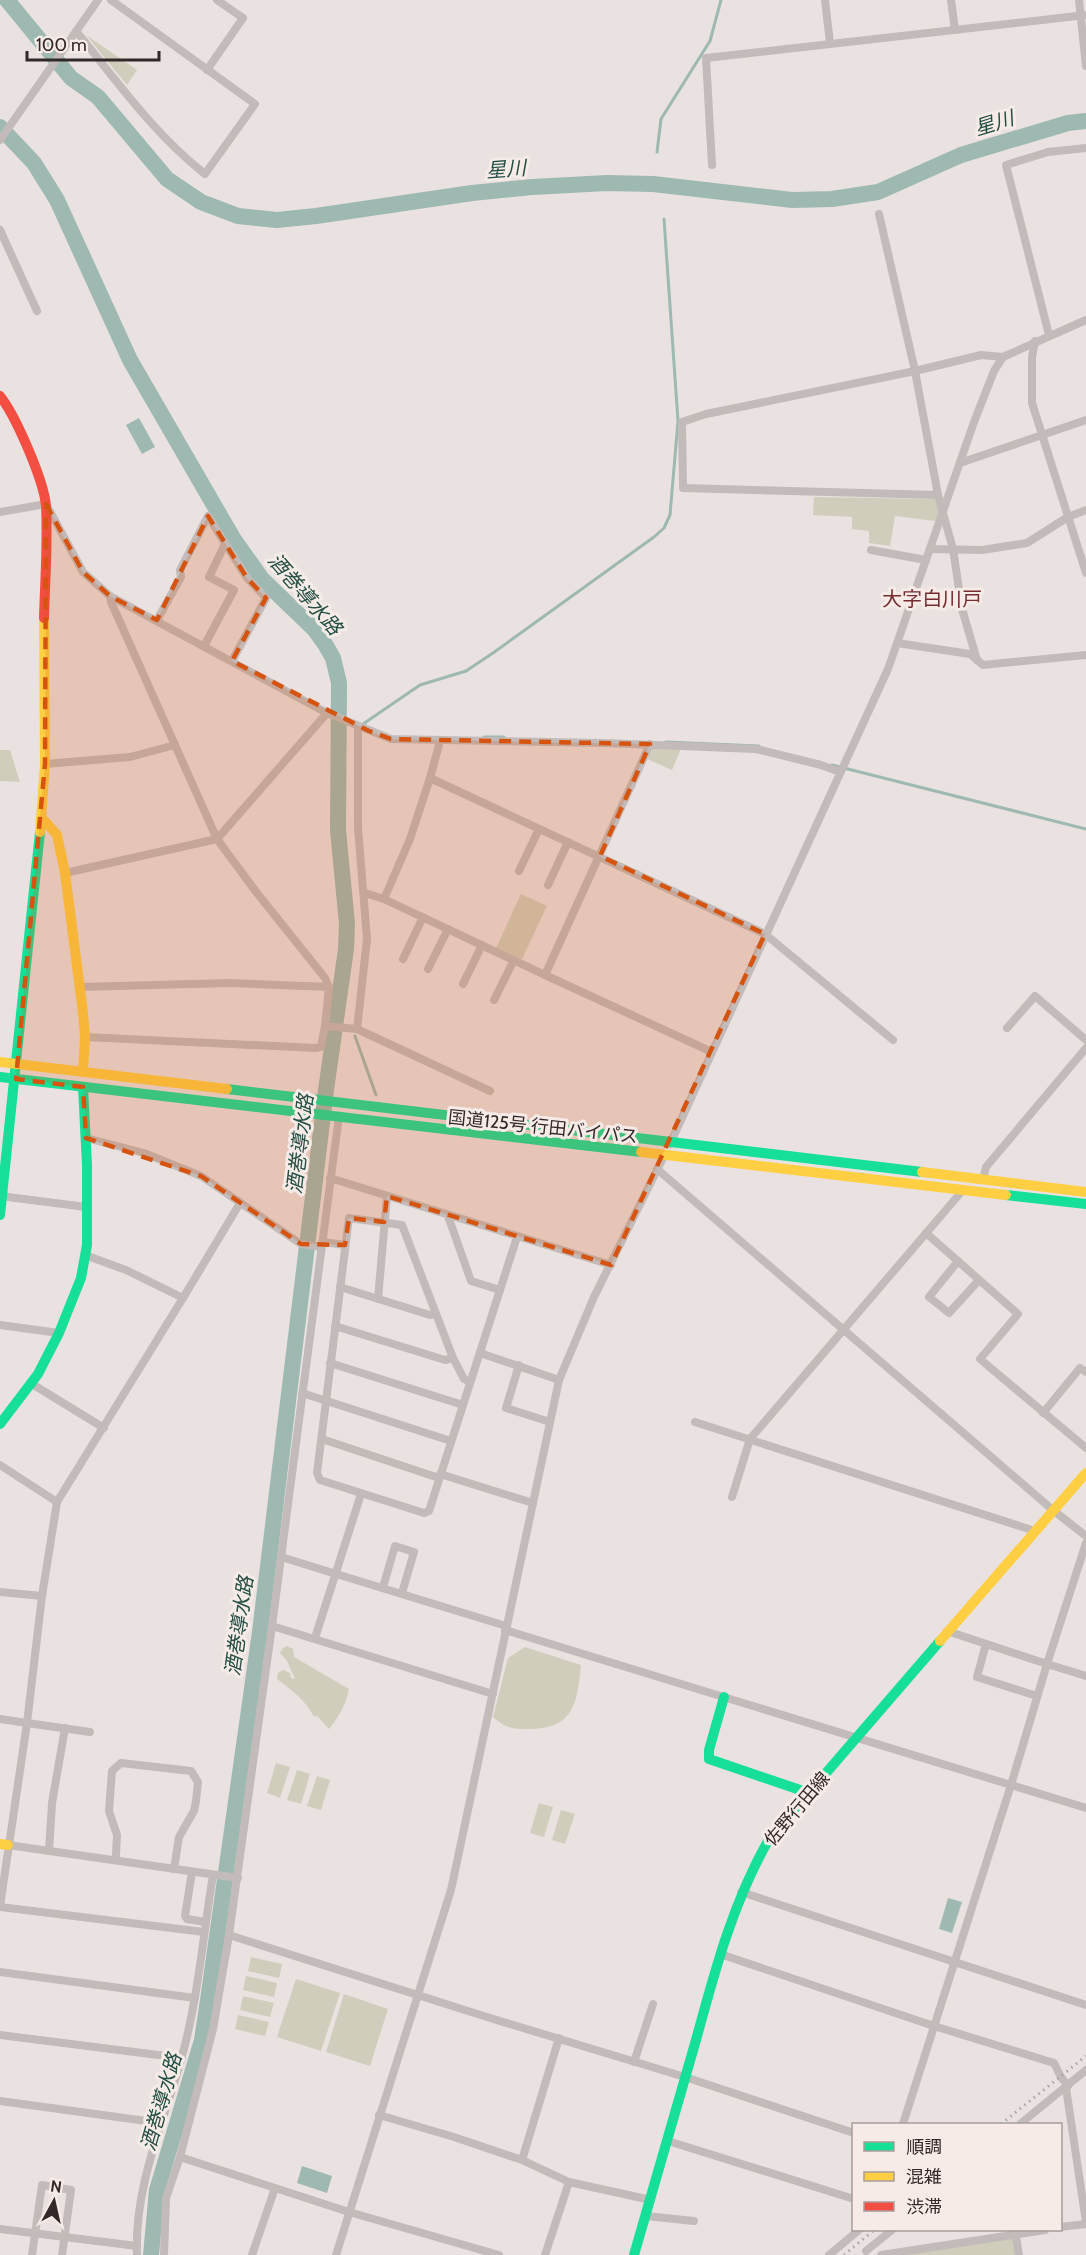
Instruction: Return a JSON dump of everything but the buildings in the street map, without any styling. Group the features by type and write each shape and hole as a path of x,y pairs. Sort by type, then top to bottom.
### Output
{"main road":[{"path":"0,396 10,409 31,457 46,504 45,764 42,818 0,1215"},
{"path":"42,818 57,835 65,873 85,1037 83,1072"},
{"name":"国道125号 行田バイパス","path":"0,1062 83,1072 338,1112 664,1156 1086,1204"},
{"name":"国道125号 行田バイパス","path":"0,1077 315,1107"},
{"path":"0,1424 32,1384 58,1333 81,1278 86,1255 86,1138 83,1086"},
{"name":"国道125号 行田バイパス","path":"338,1112 671,1142 1086,1192"},
{"name":"佐野行田線","path":"634,2255 720,1954 741,1892 769,1839 1086,1473"},
{"path":"724,1697 709,1750 709,1759 809,1793"}],"street":[{"path":"0,140 98,0"},
{"path":"75,33 159,133 177,152 205,174 255,104 111,0"},
{"path":"207,70 243,18 217,0"},
{"path":"825,0 830,43"},
{"path":"951,0 955,30"},
{"path":"1079,0 1083,15 1086,66"},
{"path":"712,165 706,58 1083,15"},
{"path":"1049,335 1006,165 1048,152 1086,148"},
{"path":"879,214 915,371 938,495 953,549 963,609 977,660"},
{"path":"0,230 37,310"},
{"path":"336,2255 451,1890 559,1380 594,1297 671,1142 888,669 994,371 1003,357 1086,320"},
{"path":"1035,341 1032,357 1032,403 1086,573"},
{"path":"938,495 683,488 682,422 706,414 981,355 1003,357"},
{"path":"960,463 1086,420"},
{"path":"0,512 46,504 83,572 110,596 330,714 392,739 650,744 756,749 840,772"},
{"path":"930,549 982,550 1027,543 1068,517 1086,510"},
{"path":"157,620 181,577 180,570 208,516 247,578 266,598 232,661"},
{"path":"204,646 234,590 209,577 225,544"},
{"path":"871,550 926,560"},
{"path":"85,1037 315,1048 321,1047 327,1026 328,987 325,978 217,839 110,596"},
{"path":"897,643 970,654 983,665 1086,655"},
{"path":"65,873 217,839 330,714"},
{"path":"357,1029 367,939 358,828 358,726"},
{"path":"384,899 410,839 440,741"},
{"path":"545,975 650,744"},
{"path":"45,764 130,757 175,745"},
{"path":"430,778 765,934 893,1040"},
{"path":"519,871 539,829"},
{"path":"548,885 568,842"},
{"path":"365,893 384,899 712,1052"},
{"path":"403,959 423,918"},
{"path":"428,969 447,929"},
{"path":"463,984 482,945"},
{"path":"494,1000 513,960"},
{"path":"80,987 229,983 328,987"},
{"path":"1006,1028 1035,996 1086,1040"},
{"path":"327,1026 357,1029 490,1091"},
{"path":"983,1180 986,1167 1086,1048"},
{"path":"164,2255 166,2198 180,2157 213,2029 229,1935 234,1877 272,1626 338,1112"},
{"path":"86,1138 144,1153 201,1176 301,1244 345,1245"},
{"path":"657,1170 1086,1536"},
{"path":"330,1178 611,1265"},
{"path":"732,1497 750,1439 963,1189"},
{"path":"1,1196 86,1207"},
{"path":"378,1299 387,1196"},
{"path":"204,1932 0,1907 4,1845 27,1723 42,1596 57,1502 240,1203"},
{"path":"448,1216 471,1281 500,1290"},
{"path":"470,1382 464,1379 453,1358 402,1225 349,1218 316,1473 320,1480 424,1513 429,1511 517,1237"},
{"path":"926,1233 1018,1314 980,1359 1086,1448"},
{"path":"86,1255 126,1270 183,1298"},
{"path":"958,1261 929,1297 949,1313 979,1280"},
{"path":"340,1287 429,1315 436,1314"},
{"path":"0,1325 58,1333"},
{"path":"335,1326 445,1360 453,1358"},
{"path":"480,1353 559,1380"},
{"path":"330,1363 463,1405"},
{"path":"519,1365 506,1408 550,1422"},
{"path":"1043,1413 1080,1368 1086,1372"},
{"path":"32,1384 104,1428"},
{"path":"302,1393 452,1441"},
{"path":"695,1422 1035,1531"},
{"path":"322,1439 533,1503"},
{"path":"0,1465 57,1502"},
{"path":"315,1638 361,1494"},
{"path":"903,2123 1086,1543"},
{"path":"383,1587 395,1546 414,1552 402,1593"},
{"path":"281,1557 1086,1808"},
{"path":"0,1592 42,1596"},
{"path":"272,1626 493,1694"},
{"path":"947,1632 1086,1676"},
{"path":"986,1644 977,1677 1037,1696"},
{"path":"0,1719 90,1732"},
{"path":"49,1851 52,1803 64,1728"},
{"path":"116,1855 117,1835 109,1811 112,1771 121,1762 191,1771 198,1782 196,1802 194,1811 179,1837 174,1869"},
{"path":"4,1845 234,1877"},
{"path":"192,1872 185,1916 187,1920 206,1922"},
{"path":"137,2255 143,2183 182,2058 195,1998 204,1932 216,1875"},
{"path":"741,1892 1086,2005"},
{"path":"229,1935 685,2077 852,2132"},
{"path":"720,1954 934,2026 1054,2063 1067,2087 1086,2223 1062,2227"},
{"path":"0,1972 195,1998"},
{"path":"634,2062 652,2004"},
{"path":"0,2035 182,2058"},
{"path":"522,2160 559,2038"},
{"path":"1021,2123 1086,2070"},
{"path":"0,2101 161,2123"},
{"path":"380,2115 522,2160 569,2182 651,2200"},
{"path":"668,2141 852,2198"},
{"path":"180,2157 349,2212 499,2255"},
{"path":"545,2255 569,2182"},
{"path":"32,2255 42,2185 71,2190 62,2255"},
{"path":"252,2255 274,2188"},
{"path":"646,2216 694,2221"},
{"path":"0,2229 137,2246"},
{"path":"830,2255 856,2231"},
{"path":"866,2254 890,2231"},
{"path":"881,2255 1015,2231 1019,2255"}],"highlighted area":[{"path":"46,504 83,572 110,596 157,620 208,516 247,578 266,598 232,661 369,731 391,739 650,744 600,856 765,934 611,1265 387,1196 384,1222 349,1218 345,1245 301,1244 201,1176 86,1138 83,1087 16,1079 45,764"}],"shaded area":[{"path":"86,35 137,70 127,85"},
{"path":"139,418 155,447 142,454 126,425"},
{"path":"814,497 935,499 940,513 935,521 895,516 890,546 869,543 869,531 852,529 852,517 813,515"},
{"path":"653,747 679,748 680,751 672,770 647,759"},
{"path":"0,750 10,750 20,782 0,781"},
{"path":"521,894 547,906 522,959 496,948"},
{"path":"287,1646 293,1649 294,1657 349,1689 342,1710 329,1729 317,1716 314,1717 298,1696 277,1679 278,1673 283,1670 295,1679 287,1661 280,1653"},
{"path":"525,1647 581,1665 575,1701 565,1718 557,1724 531,1729 515,1728 502,1724 493,1717 508,1658"},
{"path":"276,1763 290,1767 280,1798 267,1793"},
{"path":"297,1770 310,1774 301,1804 287,1800"},
{"path":"317,1776 330,1780 321,1810 307,1806"},
{"path":"539,1803 553,1807 544,1837 530,1833"},
{"path":"561,1810 575,1814 565,1844 552,1840"},
{"path":"948,1898 962,1902 952,1933 939,1929"},
{"path":"251,1957 282,1964 279,1978 248,1971"},
{"path":"246,1976 277,1983 274,1997 243,1990"},
{"path":"296,1979 340,1993 321,2051 277,2037"},
{"path":"344,1994 388,2009 370,2066 326,2052"},
{"path":"243,1996 274,2003 270,2017 240,2010"},
{"path":"238,2015 269,2022 265,2036 235,2029"},
{"path":"302,2166 332,2176 327,2193 297,2183"},
{"path":"1013,2236 1016,2255 900,2255"}],"waterway":[{"name":"星川","path":"7,0 71,78 98,97 167,179 201,202 238,216 277,220 472,193 607,183 653,184 792,200 832,199 878,192 961,155 1068,123 1086,121"},
{"path":"657,152 661,119 710,41 721,0"},
{"name":"酒巻導水路","path":"0,127 34,163 57,200 130,360 233,538 262,579 314,629 325,644 333,658 339,683 338,830 347,924 346,949 326,1090 260,1632 208,2000 202,2040 157,2190 151,2255"},
{"path":"365,725 363,724 420,685 466,671 664,528 670,515 678,421 664,219"},
{"path":"484,737 504,737"},
{"path":"666,742 759,746"},
{"path":"832,765 1086,829"},
{"path":"355,1036 376,1095"}],"railway":[{"path":"1002,2123 1086,2056"},
{"path":"844,2255 873,2231"}],"traffic: fast":[{"path":"0,1215 40,832"},
{"path":"0,1077 641,1152"},
{"path":"0,1424 38,1374 59,1333 81,1278 87,1245 87,1165 83,1087"},
{"path":"227,1089 922,1172"},
{"path":"1006,1195 1086,1204"},
{"path":"634,2255 718,1962 735,1912 756,1863 769,1839 940,1641"},
{"path":"724,1697 709,1750 709,1759 809,1793"}],"traffic: slow":[{"path":"40,832 45,764 44,618"},
{"path":"42,818 57,835 65,873 83,1013 85,1037 83,1072"},
{"path":"0,1062 227,1089"},
{"path":"641,1152 1006,1195"},
{"path":"922,1172 1086,1192"},
{"path":"940,1641 1086,1473"},
{"path":"0,1844 8,1845"}],"traffic: jam":[{"path":"0,396 14,418 28,449 44,495 47,534 44,618"}],"district":[{"name":"大字白川戸","path":"932,599"}]}
